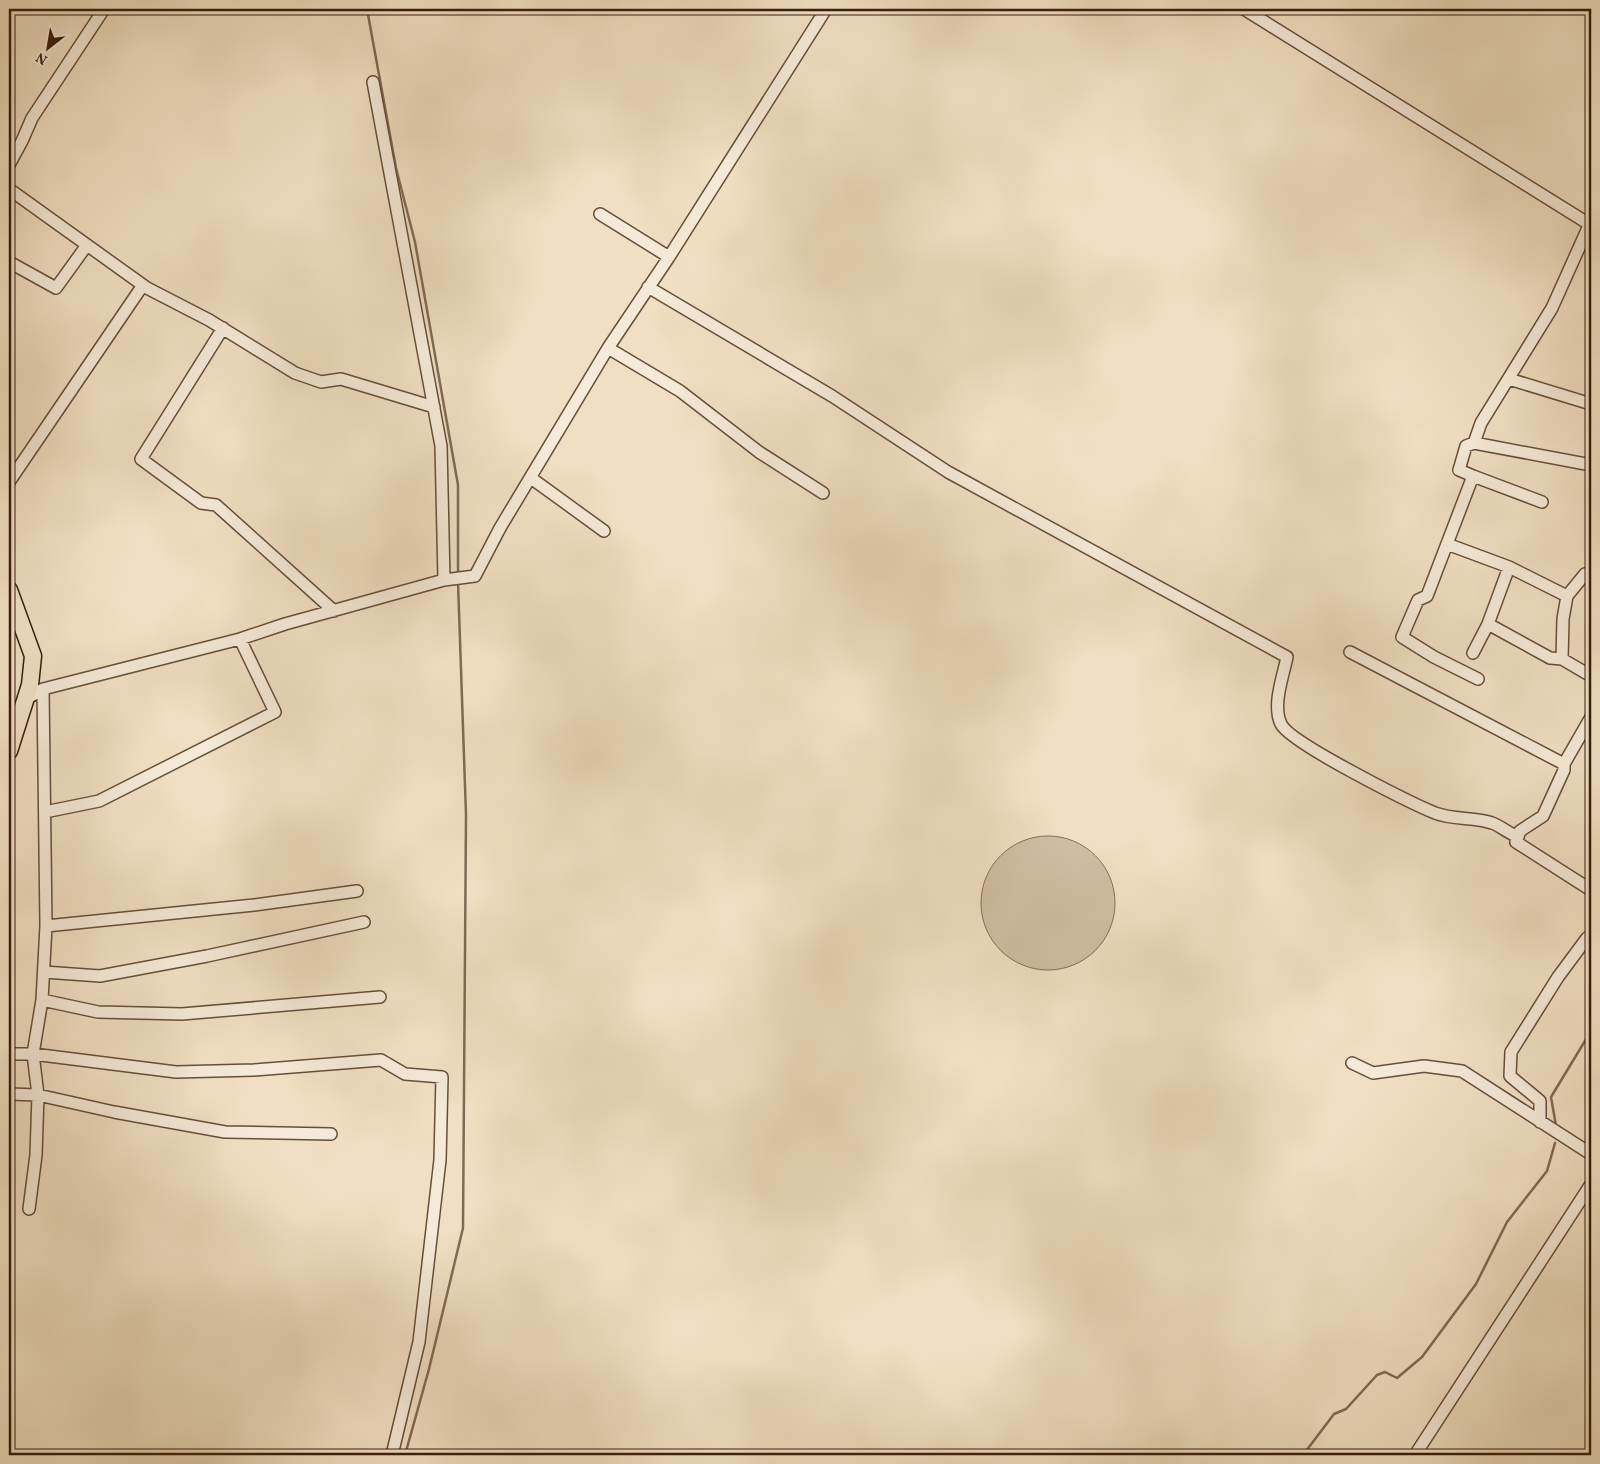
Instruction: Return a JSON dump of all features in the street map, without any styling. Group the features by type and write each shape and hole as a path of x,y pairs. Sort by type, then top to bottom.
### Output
{"highway":[{"path":"9,590 33,656 30,685 9,751"}],"street":[{"path":"9,165 32,118 104,9"},
{"path":"26,699 43,689 240,639 284,624 444,580 475,576 500,528 608,348 669,257 826,9"},
{"path":"1244,9 1590,222 1552,308 1482,423 1474,443"},
{"path":"373,82 442,446 444,580"},
{"path":"9,189 143,285 223,328 295,373 321,382 341,379 434,407"},
{"path":"600,214 669,257"},
{"path":"9,262 56,288 87,245"},
{"path":"9,482 143,285"},
{"path":"648,286 832,396 948,472 1287,657 1278,705 1281,725 1292,736 1347,768 1437,814 1494,823 1502,831 1518,837"},
{"path":"223,328 141,459 201,504 216,505 334,611"},
{"path":"608,348 680,391 759,452 823,492"},
{"path":"1509,379 1591,404"},
{"path":"1542,502 1459,470 1466,446 1474,443 1591,465"},
{"path":"1473,476 1427,596 1418,600 1402,637 1434,657 1478,679"},
{"path":"531,478 604,531"},
{"path":"1447,544 1509,567 1568,596"},
{"path":"1473,653 1488,624 1509,567"},
{"path":"1562,659 1563,619 1568,596 1585,574"},
{"path":"1488,624 1550,658 1562,659 1591,676"},
{"path":"45,812 100,801 275,712 240,639"},
{"path":"1350,652 1564,764"},
{"path":"29,1209 36,1155 38,1095 33,1054 42,1000 46,926 43,689"},
{"path":"1591,717 1564,764 1564,770 1542,816 1520,831 1516,842 1591,890"},
{"path":"46,926 254,905 357,891"},
{"path":"44,972 100,976 197,958 364,922"},
{"path":"1540,1122 1540,1101 1510,1076 1511,1052 1558,977 1587,938 1591,936"},
{"path":"42,1000 98,1012 182,1014 380,997"},
{"path":"9,1054 33,1054 176,1072 254,1070 381,1060 405,1074 442,1077 440,1160 419,1342 392,1455"},
{"path":"1352,1064 1373,1074 1424,1066 1462,1071 1591,1154"},
{"path":"9,1094 38,1095 114,1112 225,1132 331,1134"},
{"path":"1415,1455 1591,1184"}],"shaded area":[{"path":"1048,836 1074,841 1085,847 1095,856 1104,866 1110,877 1115,903 1110,929 1104,940 1095,950 1085,959 1074,965 1048,970 1022,965 1011,959 1001,950 992,940 986,929 981,903 986,877 992,866 1001,856 1011,847 1022,841"}],"waterway":[{"path":"367,9 396,168 415,242 458,485 458,574"},
{"path":"405,1455 429,1369 463,1228 466,815 458,582"},
{"path":"1556,1126 1551,1097 1591,1031"},
{"path":"1303,1455 1334,1414 1346,1409 1377,1375 1385,1372 1397,1378 1422,1357 1476,1284 1507,1222 1547,1171 1555,1143"}]}
